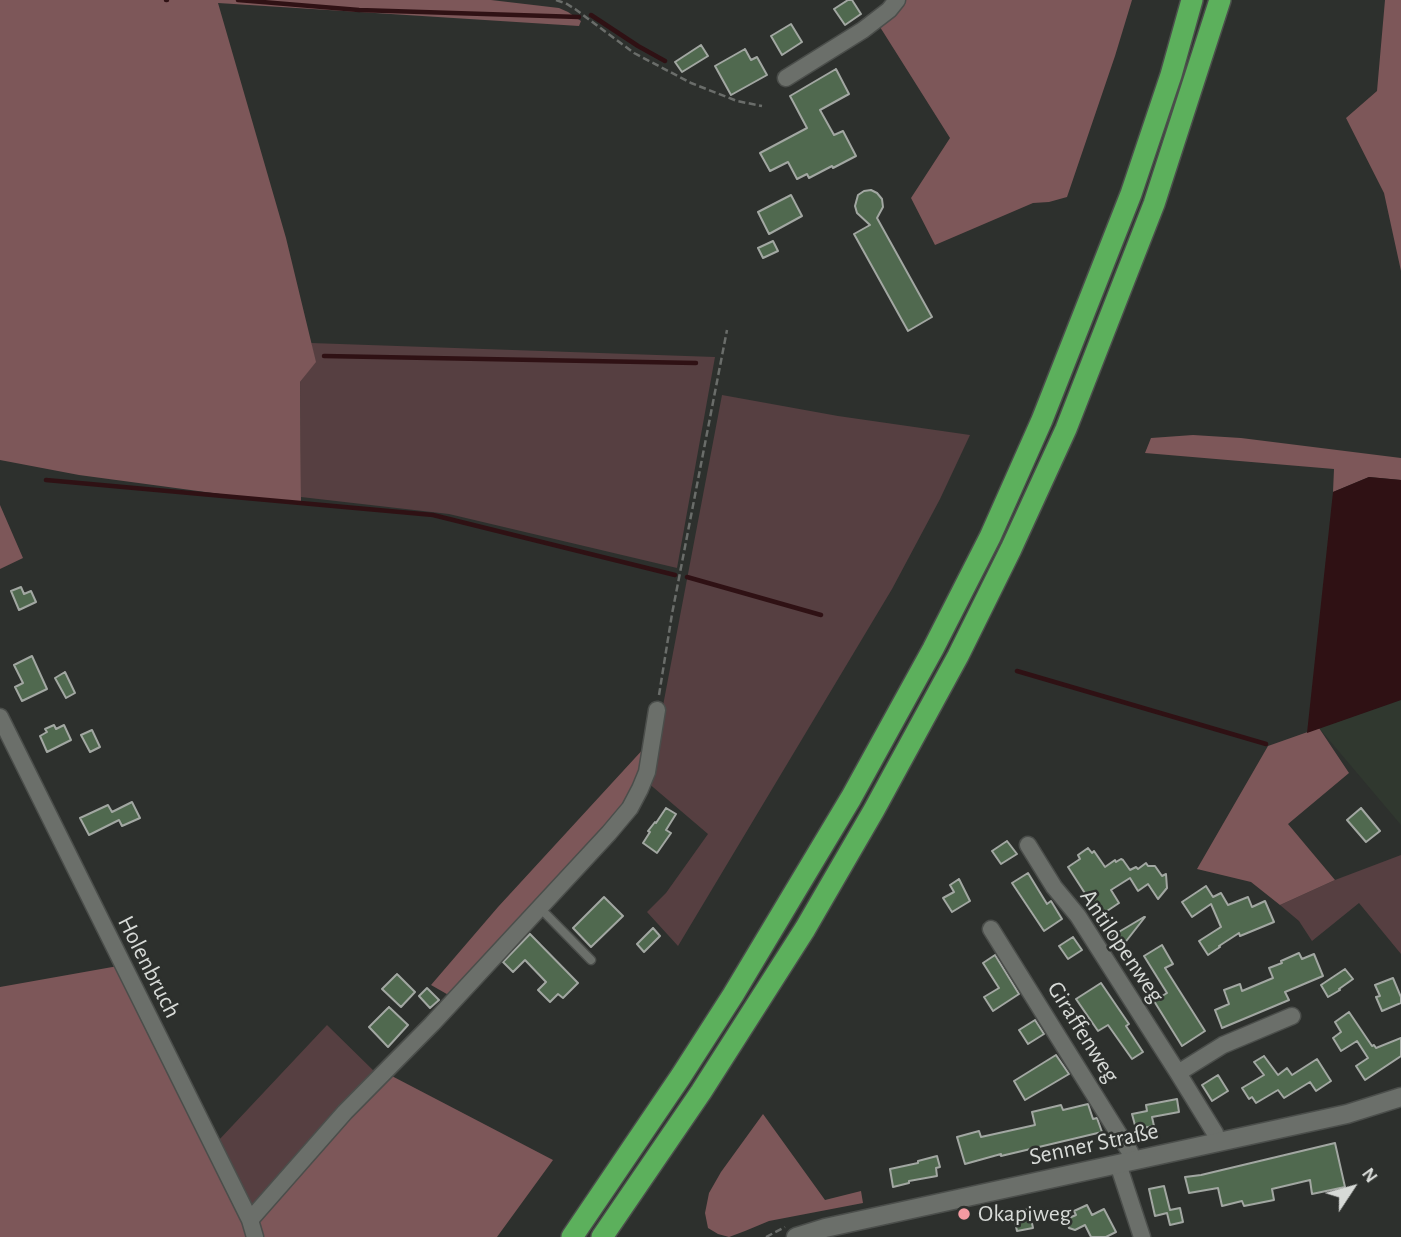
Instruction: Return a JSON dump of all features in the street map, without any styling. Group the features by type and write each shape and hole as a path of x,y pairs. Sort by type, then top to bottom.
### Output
{"highway":[{"path":"572,1237 733,995 851,798 984,550 1042,420 1131,194 1171,75 1192,0"},
{"path":"602,1237 701,1093 805,929 958,656 1066,429 1154,204 1220,0"}],"street":[{"path":"786,78 863,30 897,0"},
{"path":"250,1220 345,1112 432,1024 630,808 647,772 657,710"},
{"name":"Holenbruch","path":"0,718 250,1220 255,1237"},
{"name":"Antilopenweg","path":"1028,845 1054,887 1079,916 1215,1133 1217,1143"},
{"name":"Giraffenweg","path":"991,929 1130,1152 1126,1162"},
{"path":"1178,1073 1223,1045 1292,1017"},
{"name":"Senner Straße","path":"796,1237 825,1228 1347,1114 1401,1097"},
{"path":"1126,1162 1142,1237"}],"lane":[{"path":"540,908 591,960"}],"path":[{"path":"556,0 567,4 634,53 691,83 737,101 762,106"},
{"path":"657,710 672,614 727,330"}],"shaded area":[{"path":"0,0 491,0 559,8 581,21 579,26 218,3 286,238 316,362 300,382 301,503 79,475 0,460"},
{"path":"904,0 1132,0 1067,197 1033,203 935,245 911,198 950,138 880,27"},
{"path":"1385,0 1401,0 1401,271 1384,193 1346,118 1377,91"},
{"path":"311,343 715,357 677,568 449,514 301,497 300,382 315,362"},
{"path":"722,395 838,416 970,435 940,499 892,589 678,946 647,912 666,893 708,834 647,782"},
{"path":"1193,435 1241,438 1401,458 1401,480 1369,477 1333,492 1334,469 1145,453 1151,438"},
{"path":"1369,477 1401,480 1401,700 1307,733 1333,492"},
{"path":"0,505 23,558 0,569"},
{"path":"1401,700 1401,825 1319,728"},
{"path":"1319,728 1349,773 1288,824 1335,880 1280,905 1251,882 1197,869 1268,746"},
{"path":"646,746 643,772 626,807 452,997 431,985 498,907"},
{"path":"1401,855 1401,954 1359,903 1312,941 1299,921 1280,905 1335,880"},
{"path":"118,966 236,1208 247,1237 0,1237 0,987"},
{"path":"327,1025 378,1075 253,1211 218,1141"},
{"path":"388,1074 553,1160 497,1237 260,1237 255,1218"},
{"path":"763,1114 825,1200 861,1191 863,1203 769,1221 729,1237 708,1228 705,1213 709,1193"}],"building":[{"path":"852,0 861,14 845,25 834,9"},
{"path":"791,24 802,42 782,55 771,36"},
{"path":"701,45 708,56 682,72 675,62"},
{"path":"745,49 751,60 757,57 767,75 731,95 715,66"},
{"path":"836,69 849,94 820,110 834,135 843,131 856,156 809,178 807,174 797,179 788,162 770,171 760,153 807,128 790,96"},
{"path":"871,190 882,199 883,207 877,218 932,317 908,331 854,234 870,225 857,213 855,206 858,195"},
{"path":"791,195 802,216 769,234 758,212"},
{"path":"773,241 778,251 763,258 758,248"},
{"path":"21,587 24,594 31,591 36,602 19,610 11,591"},
{"path":"32,656 47,689 22,701 15,687 23,683 14,665"},
{"path":"65,672 75,693 66,698 55,678"},
{"path":"54,725 56,729 64,725 71,740 47,752 40,736 47,732 45,729"},
{"path":"92,730 100,747 90,752 81,735"},
{"path":"132,802 140,818 122,826 119,820 89,835 80,818 108,805 112,812"},
{"path":"666,808 676,814 666,830 671,833 657,853 643,843 650,832 648,831"},
{"path":"1361,808 1380,831 1366,842 1347,820"},
{"path":"1007,841 1017,854 1001,864 992,851"},
{"path":"1088,848 1092,853 1094,851 1105,867 1121,859 1130,870 1136,867 1138,869 1146,863 1148,866 1155,866 1162,876 1166,874 1167,888 1158,899 1148,884 1138,891 1130,878 1111,890 1119,903 1104,913 1102,909 1095,914 1068,867 1080,859 1078,855"},
{"path":"1028,873 1047,904 1051,901 1062,919 1044,931 1012,883"},
{"path":"959,879 970,901 952,912 943,898 954,892 950,885"},
{"path":"1206,886 1213,897 1221,893 1228,905 1248,897 1252,907 1265,901 1274,922 1240,936 1239,933 1208,955 1199,941 1221,927 1211,904 1192,917 1182,902"},
{"path":"604,897 623,916 591,947 573,928"},
{"path":"1145,917 1120,949 1112,936"},
{"path":"653,928 660,936 644,952 637,944"},
{"path":"530,934 578,983 563,998 558,994 550,1002 538,990 546,982 525,960 513,972 503,962"},
{"path":"1073,937 1082,950 1068,959 1059,946"},
{"path":"1162,945 1173,964 1165,968 1205,1031 1182,1046 1154,1001 1167,993 1144,956"},
{"path":"1299,953 1302,959 1314,954 1323,976 1285,992 1289,1000 1222,1028 1215,1010 1229,1004 1224,990 1240,984 1242,991 1273,978 1269,968"},
{"path":"995,955 1019,994 993,1011 984,997 999,988 983,963"},
{"path":"1345,969 1353,979 1328,997 1321,985"},
{"path":"397,974 415,992 401,1007 382,989"},
{"path":"1393,978 1401,1003 1382,1011 1376,997 1380,996 1375,985"},
{"path":"1101,983 1129,1024 1126,1026 1143,1052 1132,1059 1108,1025 1098,1031 1076,999"},
{"path":"427,988 439,1000 430,1008 419,996"},
{"path":"389,1007 408,1025 388,1047 369,1027"},
{"path":"1349,1012 1376,1048 1401,1038 1401,1056 1365,1080 1356,1066 1368,1058 1357,1041 1341,1051 1333,1038 1341,1032 1335,1022"},
{"path":"1035,1020 1044,1034 1028,1044 1019,1030"},
{"path":"1056,1055 1069,1074 1025,1100 1014,1081"},
{"path":"1264,1056 1278,1075 1287,1068 1292,1075 1317,1059 1331,1081 1316,1091 1310,1082 1284,1098 1278,1090 1256,1103 1252,1097 1249,1099 1242,1088 1264,1075 1254,1062"},
{"path":"1218,1075 1228,1091 1212,1101 1202,1085"},
{"path":"1177,1099 1179,1112 1152,1117 1154,1126 1136,1129 1132,1114 1147,1111 1146,1105"},
{"path":"1088,1104 1093,1119 1097,1118 1102,1132 965,1164 957,1137 979,1131 981,1137 1035,1125 1032,1112 1061,1105 1063,1110"},
{"path":"1335,1143 1345,1187 1312,1194 1310,1180 1272,1189 1274,1200 1244,1206 1242,1201 1222,1206 1218,1188 1189,1193 1185,1177"},
{"path":"937,1156 940,1167 936,1168 937,1176 893,1187 890,1169"},
{"path":"1164,1186 1170,1210 1180,1208 1183,1222 1170,1225 1167,1213 1155,1216 1149,1189"},
{"path":"1087,1205 1092,1215 1104,1209 1116,1232 1106,1237 1091,1237 1085,1225 1075,1230 1069,1228 1067,1222 1076,1215 1074,1211"},
{"path":"1029,1209 1033,1228 1017,1231 1013,1213"}],"waterway":[{"path":"238,0 359,10 579,17"},
{"path":"591,15 665,61"},
{"path":"324,356 696,363"},
{"path":"46,480 433,515 675,575"},
{"path":"687,577 821,615"},
{"path":"1017,671 1266,744"}],"place":[{"name":"Okapiweg","path":"964,1214"}]}
